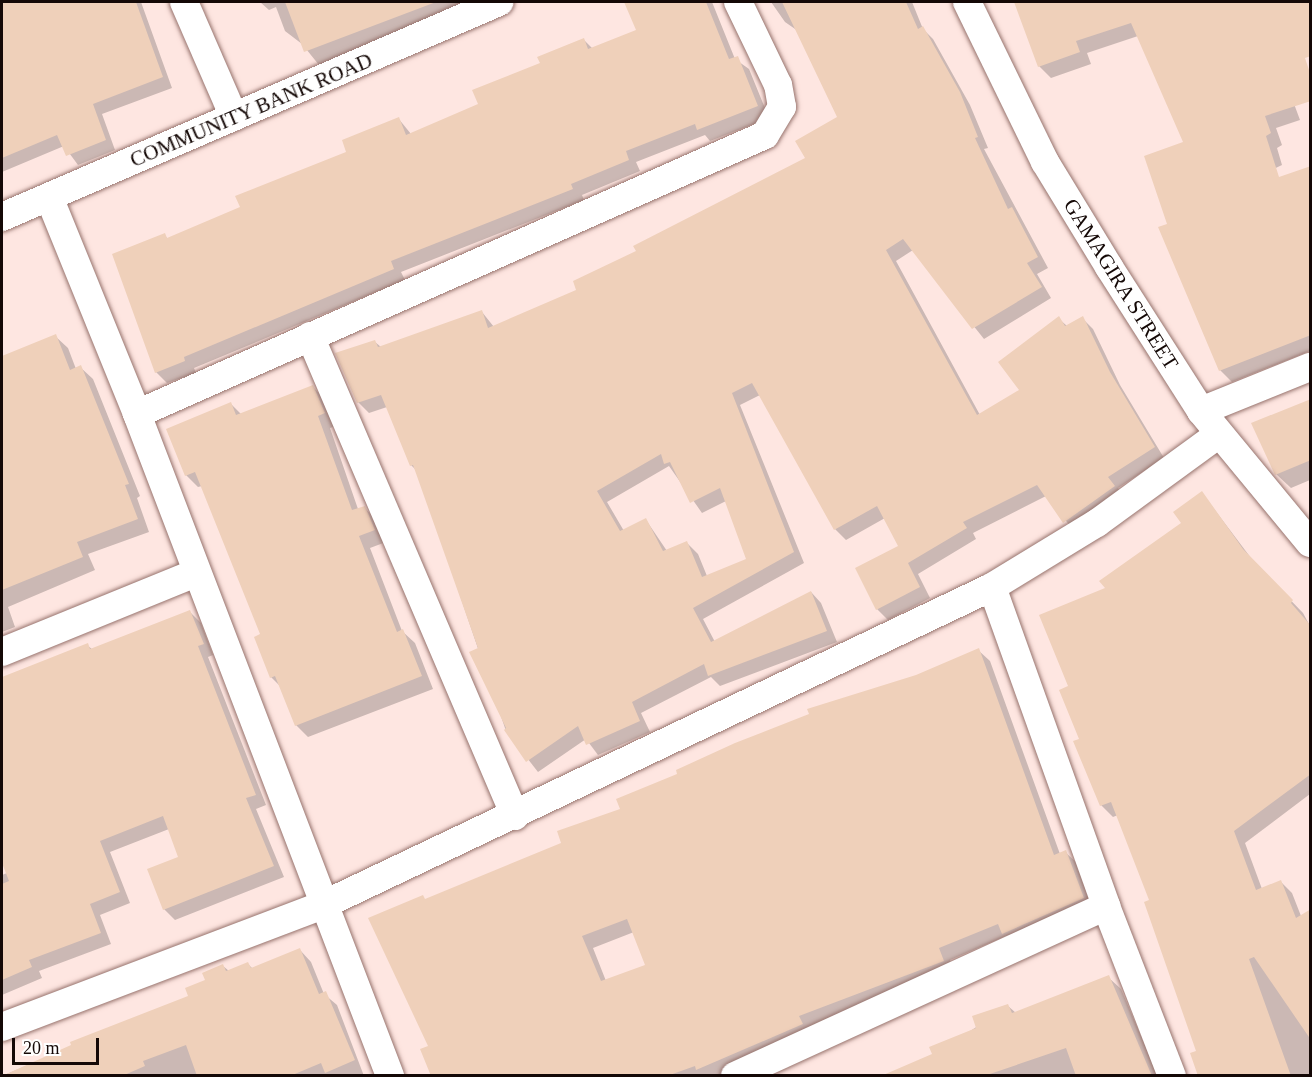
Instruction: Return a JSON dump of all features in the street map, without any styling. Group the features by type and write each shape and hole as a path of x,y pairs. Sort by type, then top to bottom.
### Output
{"street":[{"path":"184,2 234,117"},
{"name":"COMMUNITY BANK ROAD","path":"2,217 500,2"},
{"path":"137,414 765,135 782,107 778,85 738,2"},
{"name":"GAMAGIRA STREET","path":"967,2 1045,162 1201,411 1311,543"},
{"path":"49,197 137,414 390,1076"},
{"path":"310,336 514,816"},
{"path":"1201,411 1311,367"},
{"path":"2,1027 325,904 992,587 1097,523 1219,434"},
{"path":"2,652 196,573"},
{"path":"992,587 1106,906 1172,1076"},
{"path":"735,1076 1106,906"}],"building":[{"path":"2,2 136,2 163,77 93,104 106,140 66,156 57,135 2,158"},
{"path":"285,2 436,2 304,52"},
{"path":"624,2 706,2 729,59 738,56 758,106 697,130 695,124 626,151 629,160 571,184 573,189 391,261 394,269 184,357 185,361 155,373 112,254 165,233 167,238 240,207 235,196 346,152 342,140 399,117 406,135 478,104 472,90 540,63 537,57 584,38 588,49 636,30"},
{"path":"782,2 906,2 918,29 923,26 960,92 978,137 975,138 1008,209 1012,207 1038,257 1027,263 1042,287 972,329 903,239 886,250 977,415 1019,390 998,362 1059,316 1065,326 1083,316 1110,372 1155,447 1108,477 1115,486 1063,523 1037,485 963,522 967,528 908,563 920,587 876,610 855,568 898,546 877,506 834,530 752,383 732,393 794,552 693,608 711,642 811,591 827,631 708,676 704,664 632,702 640,721 586,745 578,726 526,762 504,730 506,728 469,652 478,648 413,465 410,466 381,395 357,403 335,353 375,340 378,347 482,310 488,328 576,290 573,281 636,251 633,246 805,158 795,141 837,117","holes":["661,454 664,464 670,462 690,503 720,488 746,559 702,577 687,541 663,551 646,518 620,531 597,491"]},
{"path":"1014,2 1311,2 1311,56 1305,58 1311,76 1311,101 1265,116 1271,133 1266,136 1279,177 1311,166 1311,335 1219,371 1158,227 1167,224 1144,156 1183,142 1131,23 1076,41 1080,52 1038,67"},
{"path":"56,334 70,370 81,365 129,484 125,485 138,519 77,542 83,557 2,590 2,356"},
{"path":"313,385 325,413 318,416 352,510 365,506 375,530 359,536 397,632 403,629 422,676 295,726 275,676 270,678 254,637 260,634 195,472 185,476 166,429 231,402 236,415"},
{"path":"1311,399 1311,460 1275,475 1251,423"},
{"path":"1202,491 1243,549 1293,600 1291,603 1311,626 1311,774 1234,831 1256,890 1281,880 1296,918 1311,909 1311,1040 1254,957 1249,959 1291,1076 1198,1076 1190,1053 1196,1051 1144,902 1149,900 1111,802 1100,806 1073,741 1079,739 1059,690 1068,686 1039,615 1105,588 1099,581 1181,523 1173,512"},
{"path":"190,610 204,644 198,646 256,795 246,798 274,866 163,910 147,869 178,857 163,816 100,841 120,892 90,904 101,933 29,960 32,967 2,980 2,884 9,881 2,863 2,677 88,643 90,649"},
{"path":"979,648 1054,855 1066,850 1084,898 1002,934 998,924 939,948 944,961 799,1016 803,1024 696,1070 695,1066 667,1076 431,1076 420,1049 428,1046 368,918 423,895 425,899 561,843 557,831 620,809 616,799 677,774 676,770 735,743 809,714 807,709 916,675","holes":["627,919 645,965 601,981 582,936"]},
{"path":"300,948 319,994 326,991 355,1060 325,1073 321,1063 290,1076 197,1076 186,1045 143,1061 145,1066 122,1076 2,1076 71,1045 70,1042 188,996 185,988 205,980 202,973 223,964 226,971 248,962 251,968"},
{"path":"1109,975 1152,1076 1076,1076 1066,1048 984,1076 881,1076 932,1054 929,1047 976,1028 972,1016 1008,1004 1012,1013"}]}
